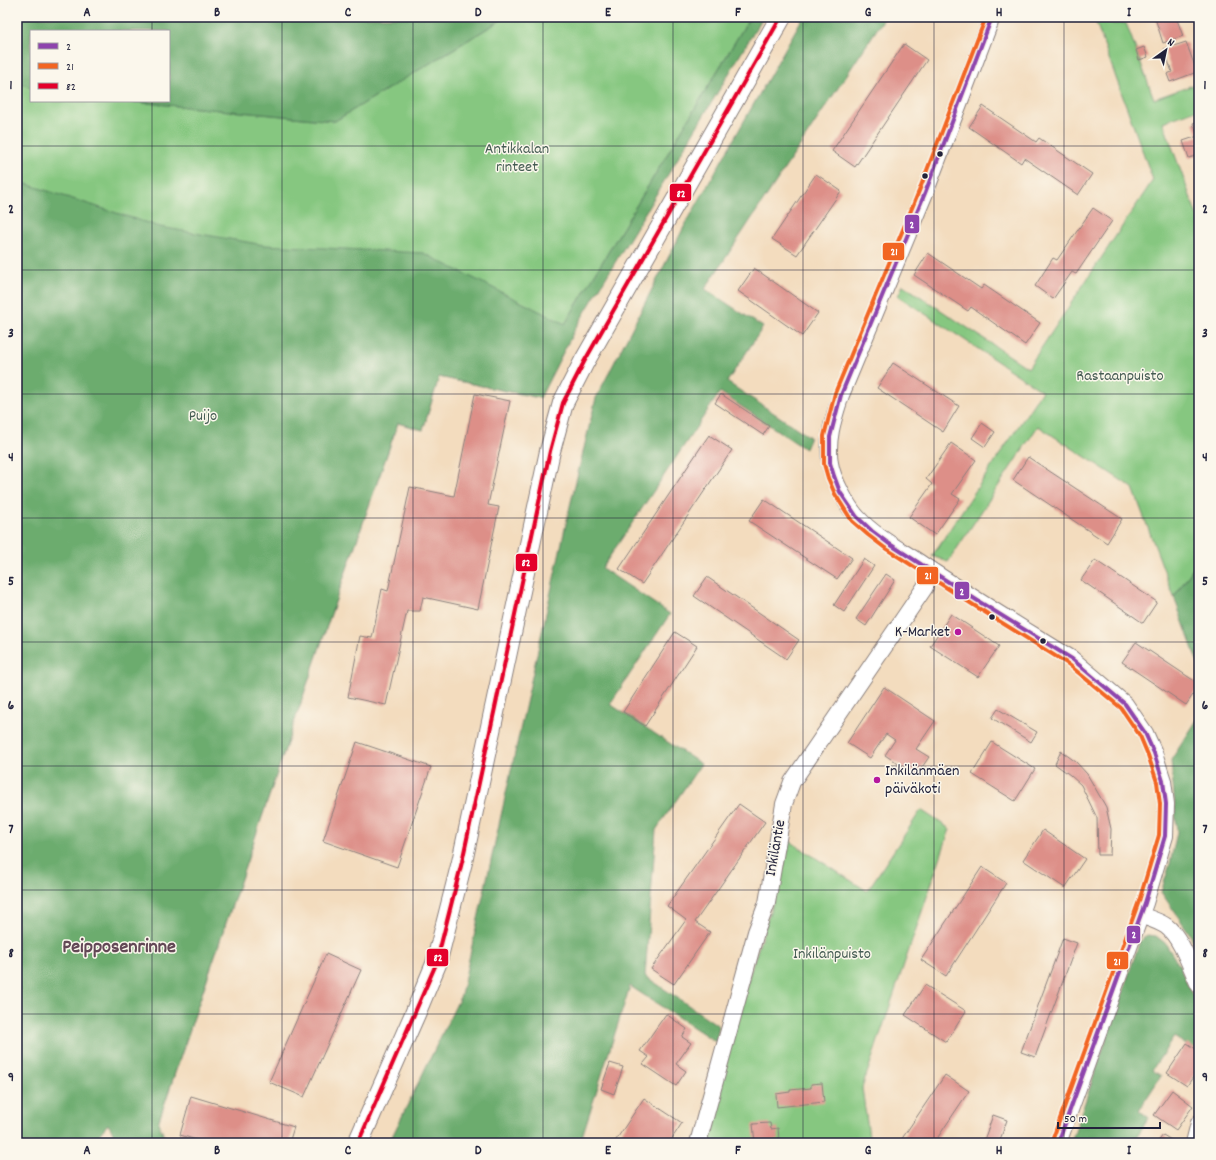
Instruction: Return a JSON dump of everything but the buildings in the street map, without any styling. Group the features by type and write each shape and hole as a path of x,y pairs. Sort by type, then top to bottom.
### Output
{"main road":[{"path":"358,1143 436,964 462,862 550,451 563,403 611,312 781,17"}],"street":[{"path":"992,17 925,193 841,395 831,426 828,446 830,464 842,495 856,516 876,534 938,576 1072,659 1125,704 1145,733 1154,753 1163,781 1166,804 1165,836 1140,915 1058,1143"},
{"name":"Inkiläntie","path":"698,1143 756,932 767,903 784,804 792,782 925,586"},
{"path":"1140,915 1164,924 1172,931 1183,950 1199,985"},
{"path":"1194,1143 1199,1123"}],"green space":[{"path":"17,17 506,17 335,121 136,102 170,102 170,30 30,30 30,88 17,81"},
{"name":"Puijo","path":"506,17 750,17 565,324 514,299 559,336 540,398 439,377 423,430 398,423 330,617 158,1123 55,1080 35,1143 17,1143 17,81 30,88 30,102 136,102 335,121"},
{"name":"Puijo","path":"750,17 763,17 575,329 540,398 439,377 423,430 398,423 330,617 158,1123 168,1143 119,1143 108,1124 92,1143 17,1143 17,181 160,227 264,245 423,253 565,324"},
{"path":"803,17 885,17 705,289 763,327 727,382 810,437 805,449 720,392 602,568 670,614 610,704 701,764 656,830 645,976 719,1026 716,1042 630,986 580,1143 389,1143 461,995 570,506 596,398 684,227"},
{"name":"Rastaanpuisto","path":"1094,17 1113,24 1126,23 1154,99 1199,83 1199,109 1163,122 1199,221 1199,560 1174,597 1133,488 1038,426 948,562 932,556 1042,391 898,296 903,285 1028,368 1153,180"},
{"path":"1199,560 1199,666 1174,597"},
{"path":"1199,717 1199,955 1190,934 1161,892 1170,864 1177,832 1171,760"},
{"name":"Inkilänpuisto","path":"921,810 950,829 862,1088 870,1143 702,1143 749,977 782,874 788,840 867,891"},
{"path":"1147,935 1156,936 1165,943 1179,965 1199,1011 1199,1053 1174,1037 1152,1070 1161,1076 1139,1110 1149,1118 1132,1143 1071,1143 1140,941"}],"transit line":[{"name":"82","path":"358,1143 436,964 462,862 550,451 563,403 584,362 781,17"},
{"name":"21","path":"986,17 919,191 835,393 824,436 824,464 835,494 852,521 885,548 1068,664 1121,708 1140,736 1148,755 1157,782 1160,804 1159,835 1139,901 1052,1141"},
{"name":"2","path":"992,17 925,193 841,395 830,437 830,463 840,492 857,517 872,531 978,601 1072,659 1125,704 1145,733 1154,753 1163,781 1166,804 1165,836 1145,903 1058,1143"}],"place":[{"name":"K-Market","path":"958,632"},
{"name":"Inkilänmäen päiväkoti","path":"877,780"}],"district":[{"name":"Peipposenrinne","path":"119,948"}],"park label":[{"name":"Antikkalan rinteet","path":"517,158"}]}
